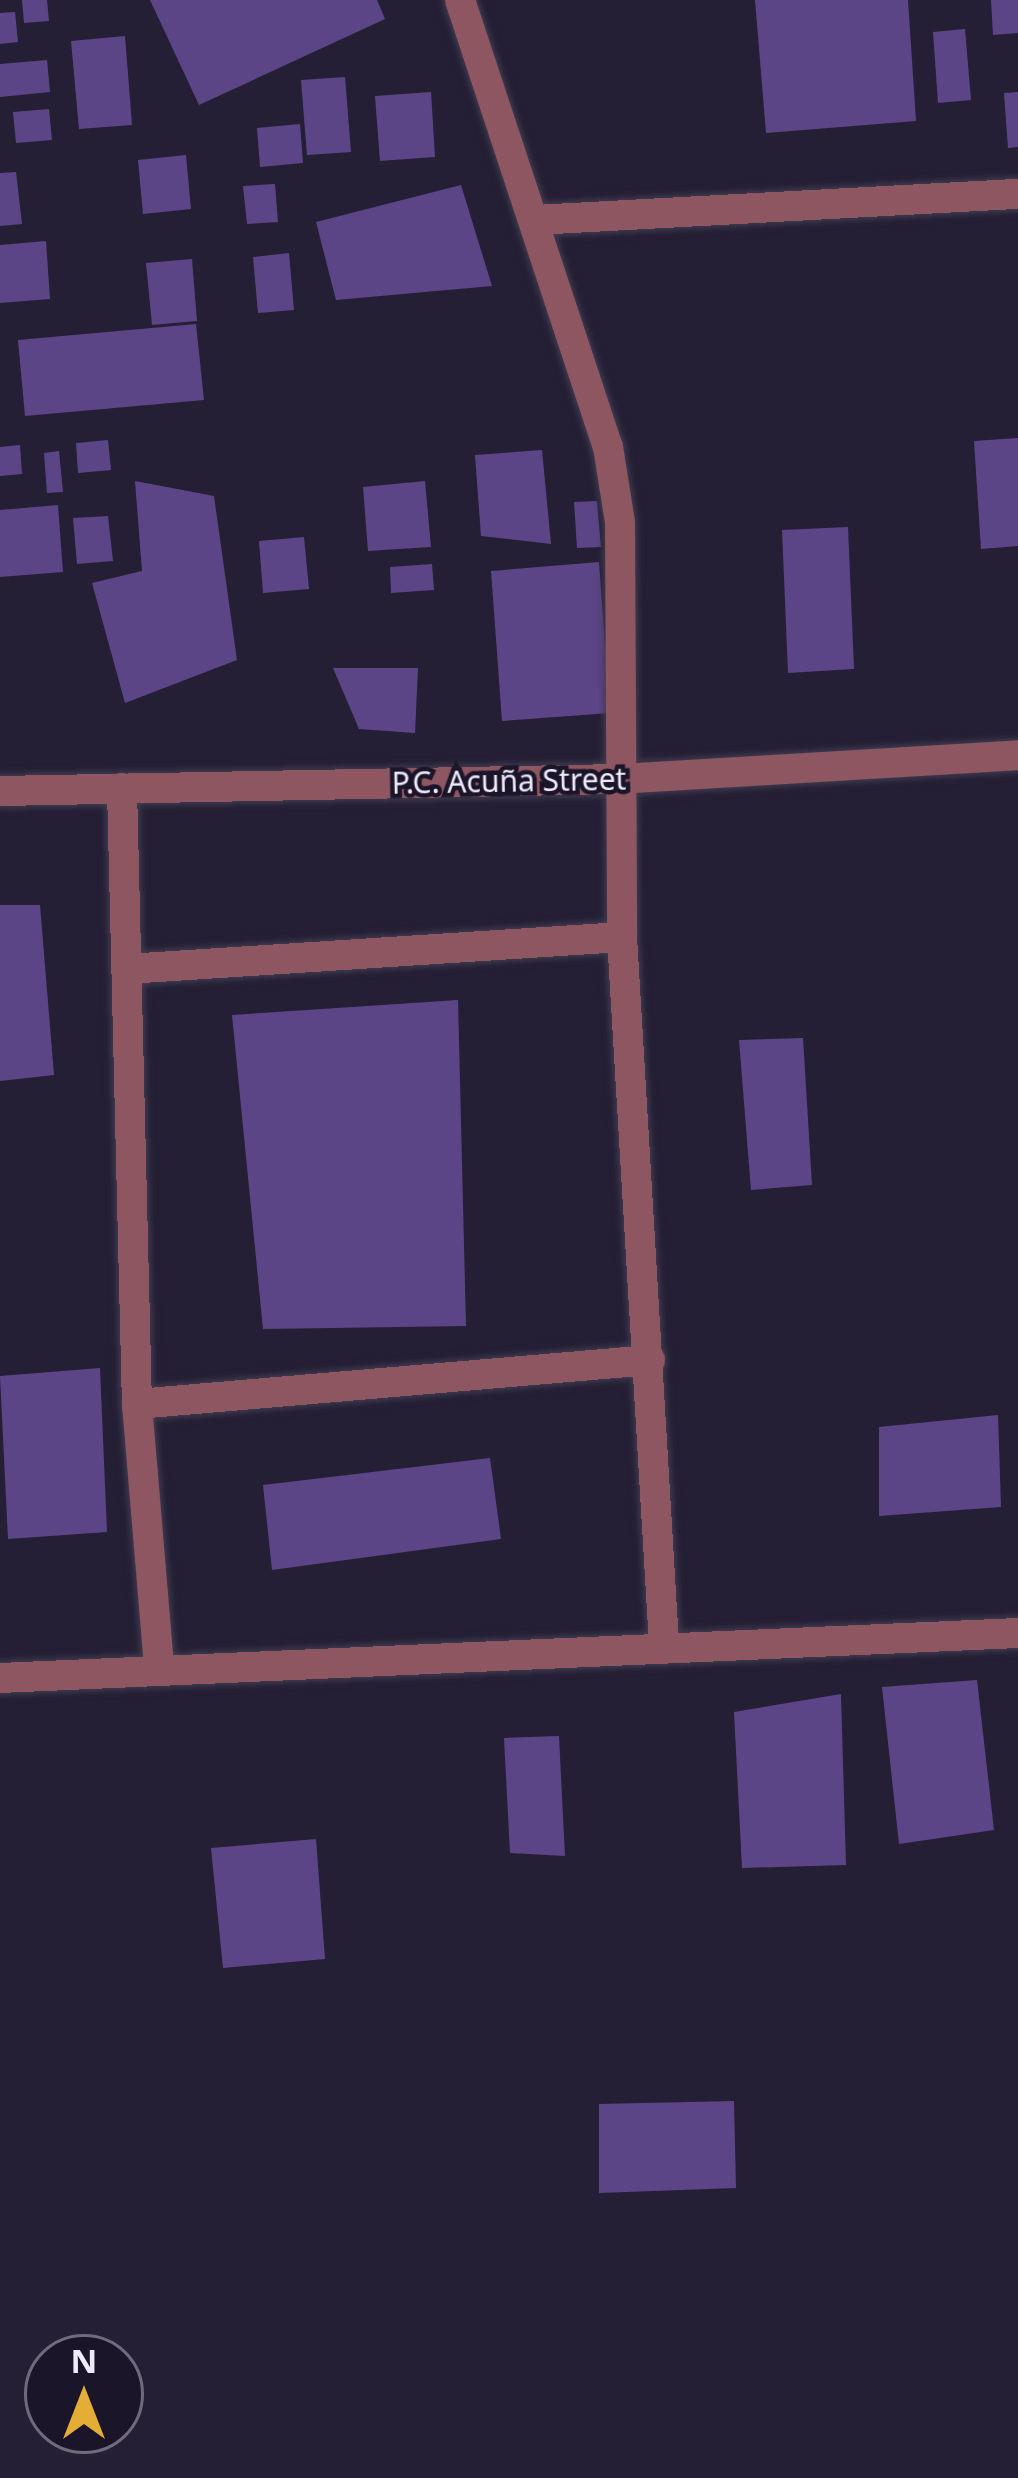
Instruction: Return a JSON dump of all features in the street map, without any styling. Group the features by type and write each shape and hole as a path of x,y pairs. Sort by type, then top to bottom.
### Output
{"street":[{"path":"460,0 608,447 620,522 622,937 664,1644"},
{"path":"535,220 1018,194"},
{"name":"P.C. Acuña Street","path":"0,791 619,779 1018,755"},
{"path":"122,788 136,1404 159,1667"},
{"path":"127,969 622,937"},
{"path":"136,1404 650,1360"},
{"path":"0,1678 664,1644 1018,1634"}],"building":[{"path":"22,0 47,0 49,21 24,23"},
{"path":"150,0 377,0 385,19 199,105"},
{"path":"755,0 908,0 916,121 766,133"},
{"path":"991,0 1018,0 1018,33 993,35"},
{"path":"15,12 18,42 0,44 0,13"},
{"path":"965,29 971,100 938,103 933,32"},
{"path":"125,36 132,125 79,129 71,41"},
{"path":"47,60 50,92 0,97 0,64"},
{"path":"345,77 351,152 307,155 301,80"},
{"path":"431,92 435,157 380,161 375,96"},
{"path":"1018,92 1018,147 1008,148 1004,93"},
{"path":"49,109 52,140 16,143 13,112"},
{"path":"300,124 303,163 260,167 257,128"},
{"path":"186,155 191,209 143,214 138,160"},
{"path":"16,172 22,224 0,226 0,173"},
{"path":"275,184 278,222 247,224 243,186"},
{"path":"461,185 492,286 336,300 316,222"},
{"path":"46,241 50,299 0,303 0,245"},
{"path":"289,253 294,310 258,313 253,257"},
{"path":"192,259 197,321 152,325 146,263"},
{"path":"196,324 204,400 25,416 18,340"},
{"path":"1018,438 1018,546 981,549 974,441"},
{"path":"108,440 111,470 78,473 76,443"},
{"path":"20,445 22,474 0,476 0,447"},
{"path":"542,450 551,544 481,536 475,455"},
{"path":"59,451 63,492 47,493 44,453"},
{"path":"135,481 214,496 237,660 125,703 92,583 142,571"},
{"path":"425,481 431,547 368,551 363,487"},
{"path":"597,501 601,547 577,548 574,502"},
{"path":"58,505 63,572 0,577 0,510"},
{"path":"108,516 113,561 77,564 73,518"},
{"path":"848,527 854,669 788,673 782,530"},
{"path":"304,537 309,589 263,593 259,541"},
{"path":"599,562 610,713 502,721 491,571"},
{"path":"432,564 434,590 391,593 390,567"},
{"path":"333,668 418,668 415,733 359,729"},
{"path":"0,905 40,905 54,1075 0,1081"},
{"path":"458,1000 466,1326 263,1329 232,1015"},
{"path":"803,1038 812,1185 751,1190 739,1040"},
{"path":"100,1368 107,1532 8,1539 0,1376"},
{"path":"998,1415 1001,1507 879,1516 879,1427"},
{"path":"490,1458 501,1539 272,1570 263,1485"},
{"path":"977,1680 994,1830 899,1844 882,1687"},
{"path":"841,1694 846,1865 742,1868 734,1712"},
{"path":"559,1736 565,1856 510,1853 504,1738"},
{"path":"316,1839 325,1959 223,1968 211,1848"},
{"path":"734,2101 736,2188 599,2193 599,2104"}]}
